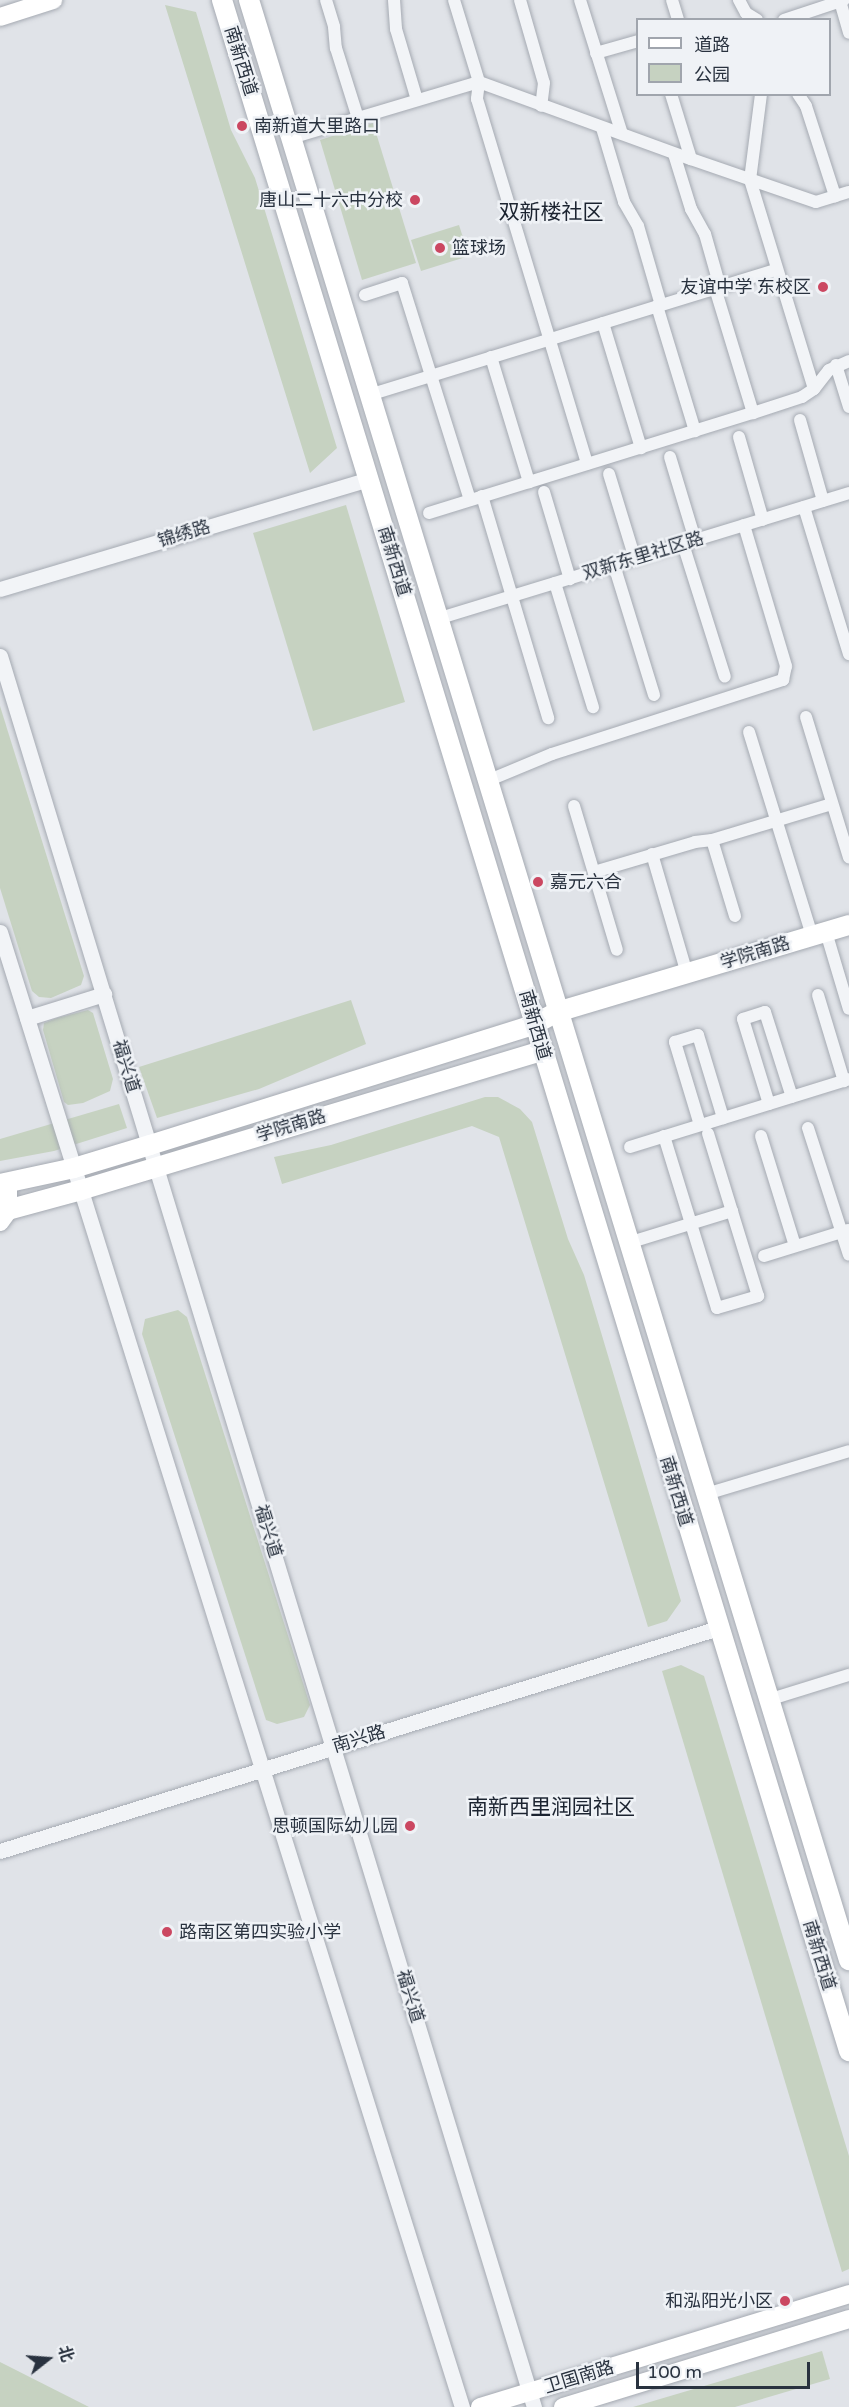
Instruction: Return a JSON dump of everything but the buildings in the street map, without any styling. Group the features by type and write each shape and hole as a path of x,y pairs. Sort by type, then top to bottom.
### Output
{"main road":[{"path":"0,17 53,0"},
{"name":"南新西道","path":"222,0 849,2051"},
{"name":"南新西道","path":"249,0 768,1700 845,1930 849,1960"},
{"name":"学院南路","path":"3,1187 150,1145 536,1024 557,1012 849,925"},
{"path":"542,1051 557,1012"},
{"name":"学院南路","path":"3,1215 542,1051"},
{"path":"3,1187 3,1215"},
{"name":"卫国南路","path":"480,2407 532,2399 849,2294"},
{"name":"卫国南路","path":"563,2407 849,2319"}],"street":[{"path":"326,0 334,27 336,48 358,118"},
{"path":"393,0 396,29 417,100"},
{"path":"454,0 479,82 477,99 587,464"},
{"path":"520,0 544,83 541,106"},
{"path":"580,0 622,134"},
{"path":"672,0 677,18"},
{"path":"739,0 746,13 754,18"},
{"path":"788,18 820,4 842,1 849,33"},
{"path":"596,53 636,41"},
{"path":"291,138 479,82 674,154 816,202 849,192"},
{"path":"672,96 691,159"},
{"path":"761,96 750,180 814,389"},
{"path":"799,96 806,106 835,196"},
{"path":"602,128 624,202 639,226 695,431"},
{"path":"674,154 691,209 705,234 753,413"},
{"path":"369,395 776,270"},
{"path":"364,295 402,283 431,376 512,596 548,718"},
{"path":"603,323 641,448"},
{"path":"491,357 529,482"},
{"path":"429,513 802,397 814,389 836,365 849,361"},
{"path":"836,365 849,407"},
{"path":"800,420 823,501"},
{"path":"738,437 763,520"},
{"path":"670,457 689,542 725,677"},
{"path":"609,474 635,559"},
{"name":"锦绣路","path":"0,589 369,479"},
{"path":"544,492 570,579"},
{"name":"双新东里社区路","path":"437,619 849,493"},
{"path":"804,507 849,654"},
{"path":"487,781 552,754 783,680 786,666 744,525"},
{"path":"614,565 654,695"},
{"path":"555,583 592,706"},
{"name":"福兴道","path":"0,656 532,2399"},
{"path":"806,717 849,858"},
{"path":"749,732 777,821 849,1009"},
{"path":"594,872 832,804"},
{"path":"574,806 617,950"},
{"path":"712,840 735,916"},
{"path":"652,854 687,974"},
{"path":"0,932 462,2407"},
{"path":"27,1018 104,994"},
{"path":"630,1147 664,1136 704,1129 723,1118 847,1080 818,995"},
{"path":"769,1104 743,1018 765,1012 792,1097"},
{"path":"664,1136 717,1308 758,1296 675,1042 698,1035 723,1118"},
{"path":"808,1128 845,1231 849,1255"},
{"path":"761,1136 795,1246"},
{"path":"628,1243 732,1211"},
{"path":"764,1256 845,1231"},
{"path":"706,1494 849,1451"},
{"name":"南兴路","path":"0,1851 718,1628"},
{"path":"768,1700 849,1675"}],"green space":[{"path":"165,5 196,12 231,130 255,178 337,448 310,473"},
{"path":"373,123 416,263 362,280 320,140"},
{"name":"篮球场","path":"459,225 469,256 421,271 411,240"},
{"path":"346,505 405,702 313,731 253,533"},
{"path":"0,706 84,976 81,985 51,998 39,997 32,991 0,888"},
{"path":"351,1000 366,1044 259,1089 157,1118 139,1067"},
{"path":"88,1010 93,1013 113,1079 110,1091 83,1103 68,1105 64,1102 43,1030 44,1023"},
{"path":"485,1097 498,1097 520,1109 532,1122 568,1239 584,1275 681,1601 667,1621 648,1627 499,1137 472,1126 282,1184 274,1157 331,1145"},
{"path":"119,1104 127,1128 54,1151 0,1161 0,1139"},
{"path":"178,1310 187,1317 310,1705 304,1717 277,1724 266,1720 142,1334 145,1319"},
{"path":"681,1665 704,1676 849,2156 849,2269 842,2272 662,1671"},
{"path":"822,2351 830,2379 735,2407 633,2407"},
{"path":"0,2362 89,2407 0,2407"}],"place":[{"name":"南新道大里路口","path":"242,126"},
{"name":"唐山二十六中分校","path":"415,200"},
{"name":"篮球场","path":"440,248"},
{"name":"友谊中学 东校区","path":"823,287"},
{"name":"嘉元六合","path":"538,882"},
{"name":"思顿国际幼儿园","path":"410,1826"},
{"name":"路南区第四实验小学","path":"167,1932"},
{"name":"和泓阳光小区","path":"785,2301"}],"district":[{"name":"双新楼社区","path":"551,213"},
{"name":"南新西里润园社区","path":"551,1808"}]}
